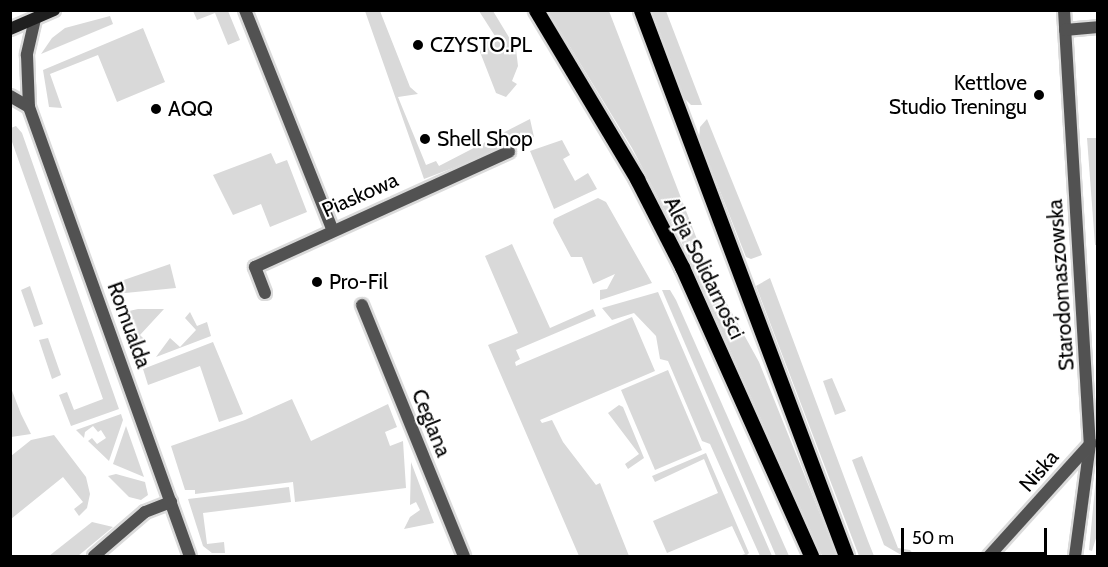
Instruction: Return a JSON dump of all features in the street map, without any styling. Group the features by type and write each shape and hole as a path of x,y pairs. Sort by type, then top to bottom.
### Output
{"main road":[{"name":"Aleja Solidarności","path":"536,10 637,180 677,257 811,556"},
{"name":"Aleja Solidarności","path":"641,10 846,556"}],"street":[{"path":"10,30 54,10"},
{"path":"245,10 332,229"},
{"name":"Starodomaszowska","path":"1064,10 1094,442 1075,556"},
{"name":"Romualda","path":"35,19 27,55 29,107 190,556"},
{"path":"1065,30 1098,27"},
{"path":"10,96 29,107"},
{"name":"Piaskowa","path":"265,293 255,267 332,229 509,152"},
{"name":"Ceglana","path":"362,305 464,556"},
{"name":"Niska","path":"988,556 1094,442"},
{"path":"94,556 145,512 171,502"}],"shaded area":[{"path":"193,11 228,11 240,40 228,45 215,13 197,20"},
{"path":"365,11 380,11 410,87 418,94 398,97 426,165 436,161 439,166 530,119 534,137 424,179"},
{"path":"479,11 493,11 516,49 518,66 512,81 517,84 506,97 496,93 480,52 483,44 495,36"},
{"path":"548,11 609,11 710,273 759,362 837,556 822,556 685,249 632,148"},
{"path":"652,11 666,11 702,105 691,105 684,98"},
{"path":"110,16 113,24 41,54 52,38 65,28"},
{"path":"143,28 165,82 117,102 98,55 50,74 62,108 49,107 43,70"},
{"path":"707,119 762,255 751,259 746,257 699,138 700,127"},
{"path":"16,126 22,133 119,409 71,426 59,395 67,392 74,410 103,399 11,139 11,128"},
{"path":"1087,138 1097,138 1097,245 1095,245"},
{"path":"562,140 570,155 563,159 575,181 588,173 597,189 554,209 530,151"},
{"path":"271,153 276,164 287,160 307,212 270,227 261,204 233,215 213,175"},
{"path":"598,198 606,202 652,283 600,300 600,290 607,289 615,274 593,284 582,257 571,257 553,223 554,219"},
{"path":"512,244 550,328 593,309 596,316 516,350 520,359 515,362 516,366 632,317 655,371 540,420 542,423 552,420 563,442 596,485 600,483 629,556 579,556 488,345 518,333 485,256"},
{"path":"170,264 176,288 115,294 113,287 118,282"},
{"path":"770,278 874,556 859,556 756,286"},
{"path":"30,286 43,324 34,327 21,290"},
{"path":"662,290 670,290 676,300 789,556 776,556"},
{"path":"658,292 772,556 760,556 710,444 702,441 668,361 660,359 656,336 634,313 612,320 602,308"},
{"path":"164,309 140,335 144,339 136,350 147,362 140,364 123,319 129,311"},
{"path":"190,312 197,326 207,322 211,336 156,357 170,338 180,347 196,330 185,318"},
{"path":"48,338 61,375 52,379 39,340"},
{"path":"213,342 243,414 219,422 200,366 148,385 143,369"},
{"path":"668,370 702,450 655,470 621,390"},
{"path":"832,378 846,411 835,415 823,381"},
{"path":"11,388 21,414 31,434 11,437"},
{"path":"292,399 311,441 388,404 397,427 385,432 390,446 403,441 406,488 295,502 293,482 195,494 195,490 185,490 171,446 245,420"},
{"path":"619,405 623,407 644,458 628,469 625,464 639,454 608,413"},
{"path":"121,414 123,420 109,461 88,441 92,438 97,444 106,438 101,430 98,432 93,426 85,432 84,438 76,430"},
{"path":"126,426 144,477 113,464"},
{"path":"54,435 86,477 90,494 87,508 79,516 74,509 83,502 63,477 11,519 11,456 31,440"},
{"path":"706,453 749,553 746,556 739,556 745,554 732,526 667,553 653,521 718,493 704,459 655,482 652,476"},
{"path":"862,456 898,548 910,550 915,556 903,556 884,545 852,460"},
{"path":"411,462 434,523 404,529 410,517 420,510 416,502 410,505"},
{"path":"1097,467 1097,535 1092,551 1089,550"},
{"path":"116,474 145,482 148,495 141,500 129,497 108,476"},
{"path":"289,487 291,502 203,513 207,544 224,542 225,553 212,553 203,546 188,499"},
{"path":"92,522 113,527 78,556 49,556"}],"place":[{"name":"CZYSTO.PL","path":"418,45"},
{"name":"Kettlove Studio Treningu","path":"1039,95"},
{"name":"AQQ","path":"156,109"},
{"name":"Shell Shop","path":"425,139"},
{"name":"Pro-Fil","path":"317,282"}]}
